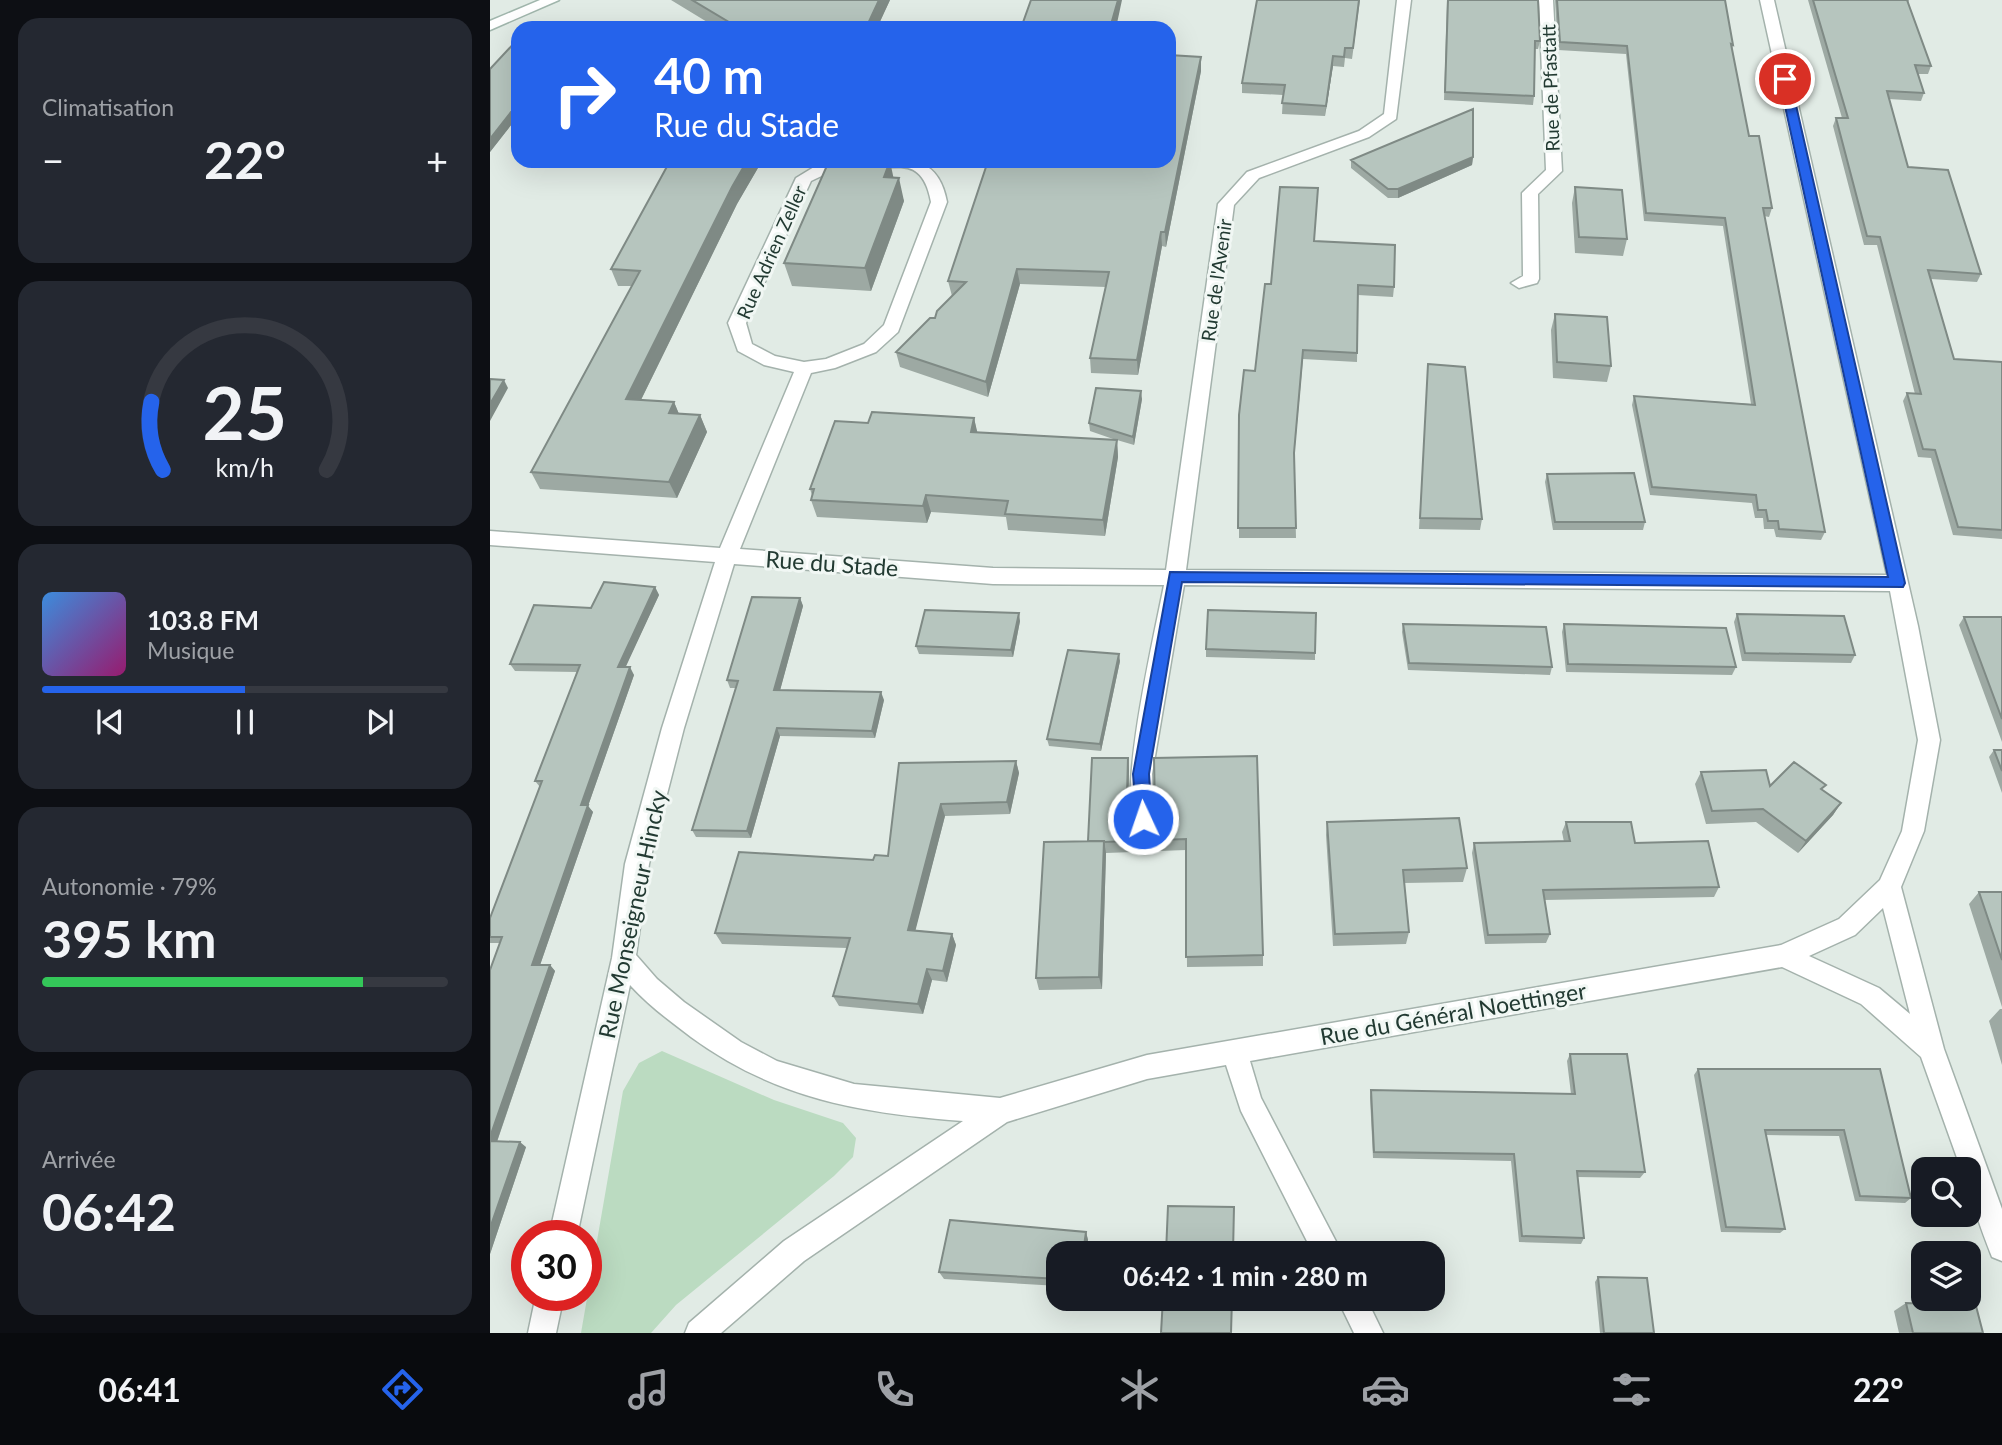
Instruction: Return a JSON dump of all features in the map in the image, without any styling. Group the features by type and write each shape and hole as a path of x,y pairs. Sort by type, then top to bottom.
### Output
{"street":[{"path":"490,26 552,0"},
{"name":"Rue de l'Avenir","path":"1175,576 1226,204 1253,175 1364,134 1391,116 1404,0"},
{"name":"Rue de Pfastatt","path":"1519,284 1531,279 1530,193 1554,171 1546,0"},
{"path":"1767,0 1897,583 1929,740 1913,831 1889,887 1931,1049 2002,1247"},
{"name":"Rue Adrien Zeller","path":"822,168 804,178 737,323 744,346 769,361 804,368 830,363 870,348 892,328 939,202 938,184 921,168"},
{"path":"727,556 804,368"},
{"name":"Rue du Stade","path":"490,538 993,576 1897,583"},
{"name":"Rue Monseigneur Hincky","path":"567,1220 624,958 637,864 677,716 727,556"},
{"path":"1143,819 1141,774 1175,576"},
{"name":"Rue du Général Noettinger","path":"699,1333 794,1251 1000,1111 1146,1068 1783,956 1847,927 1889,887"},
{"path":"1783,956 1870,996 1931,1049"},
{"name":"Rue du Général Noettinger","path":"624,958 643,986 715,1039 768,1071 816,1087 889,1103 1000,1111"},
{"path":"1234,1051 1250,1102 1322,1241"},
{"path":"542,1333 547,1311"},
{"path":"1358,1311 1369,1333"}],"green space":[{"path":"662,1051 774,1100 843,1123 856,1138 853,1157 834,1176 676,1305 651,1333 581,1333 585,1311 602,1311 601,1220 623,1091 639,1063"}],"building":[{"path":"692,0 879,0 869,21 727,21"},
{"path":"1031,0 1118,0 1112,21 1024,21"},
{"path":"1257,0 1359,0 1353,48 1345,48 1344,57 1333,56 1326,106 1282,103 1285,85 1242,83"},
{"path":"1448,0 1538,0 1540,41 1535,41 1534,96 1445,92"},
{"path":"1557,0 1725,0 1749,136 1759,136 1772,208 1763,208 1825,532 1779,529 1778,521 1768,521 1766,510 1758,510 1756,495 1652,487 1634,396 1755,405 1725,218 1646,213 1627,46 1560,42"},
{"path":"1813,0 1907,0 1931,66 1915,65 1924,93 1887,91 1908,167 1948,170 1981,274 1928,270 1954,359 2002,362 2002,530 1958,527 1935,450 1923,449 1907,393 1921,394 1880,237 1867,236 1836,118 1848,118"},
{"path":"511,46 511,112 490,139 490,69"},
{"path":"1176,55 1201,57 1165,232 1161,232 1137,360 1090,358 1109,272 1017,269 986,382 896,352 930,318 935,318 937,311 966,282 948,281 986,168 1176,168"},
{"path":"1473,109 1473,157 1398,189 1388,189 1351,160"},
{"path":"666,168 743,168 626,399 674,402 669,413 700,415 669,482 531,472 640,271 611,269"},
{"path":"826,168 887,168 884,177 899,178 865,268 784,263"},
{"path":"1280,187 1318,188 1314,241 1395,245 1394,287 1358,285 1357,353 1303,350 1294,453 1296,528 1238,528 1239,415 1244,370 1255,371 1265,284 1271,284"},
{"path":"1575,187 1622,190 1627,239 1579,237"},
{"path":"1555,314 1607,317 1611,366 1557,362"},
{"path":"1428,364 1465,367 1482,519 1420,518"},
{"path":"490,379 504,380 490,404"},
{"path":"1096,388 1141,391 1133,437 1089,423"},
{"path":"872,412 974,418 971,432 1117,440 1103,520 1005,514 1008,501 926,495 923,506 811,500 814,489 810,489 835,421 868,423"},
{"path":"1634,473 1645,522 1555,522 1547,474"},
{"path":"604,582 655,587 618,667 630,667 581,805 588,805 532,965 550,965 490,1137 490,970 502,937 490,937 490,918 542,781 535,781 580,665 510,664 534,605 591,608"},
{"path":"752,597 800,598 774,690 881,692 872,731 777,728 747,831 692,830 738,681 727,680"},
{"path":"925,610 1019,613 1011,650 916,646"},
{"path":"1208,610 1316,613 1315,653 1206,649"},
{"path":"1737,614 1844,616 1855,655 1745,653"},
{"path":"1964,617 2002,617 2002,719"},
{"path":"1403,624 1546,627 1552,667 1409,663"},
{"path":"1564,624 1726,628 1736,667 1568,664"},
{"path":"1068,650 1119,654 1100,744 1047,739"},
{"path":"1994,750 2002,750 2002,771"},
{"path":"1257,756 1263,955 1186,957 1186,839 1088,841 1092,758 1128,758 1127,796 1131,815 1143,820 1151,817 1155,809 1154,758"},
{"path":"1016,761 1007,802 941,804 908,930 952,934 943,971 927,969 918,1004 833,996 850,938 715,933 739,852 873,860 875,855 888,856 899,763"},
{"path":"1794,762 1826,785 1821,789 1841,803 1806,841 1763,809 1712,811 1701,772 1766,770 1770,786"},
{"path":"1459,818 1467,868 1403,870 1409,932 1335,934 1327,822"},
{"path":"1566,822 1631,822 1635,843 1708,841 1719,887 1543,890 1550,934 1488,935 1474,843 1570,841"},
{"path":"1104,841 1099,977 1036,978 1044,842"},
{"path":"1979,892 2002,892 2002,960"},
{"path":"1570,1054 1627,1054 1645,1172 1577,1171 1584,1238 1522,1236 1514,1154 1374,1152 1371,1090 1575,1094"},
{"path":"1698,1069 1880,1069 1911,1198 1860,1196 1844,1130 1765,1130 1785,1229 1726,1227"},
{"path":"490,1141 520,1142 490,1228"},
{"path":"1168,1206 1234,1207 1233,1241 1167,1241"},
{"path":"950,1220 1086,1232 1085,1241 1046,1241 1046,1278 939,1272"},
{"path":"1598,1277 1647,1278 1654,1333 1604,1333"},
{"path":"1906,1303 1911,1303 1911,1311 1977,1311 1983,1333 1913,1333"},
{"path":"1162,1311 1232,1311 1231,1333 1161,1333"}],"route":[{"path":"1143,819 1141,774 1175,576 1897,583 1785,79"}]}
